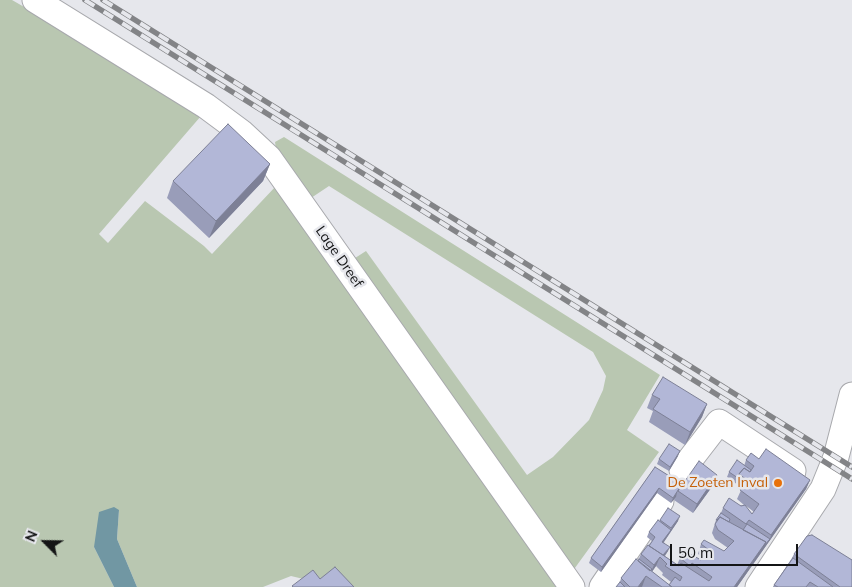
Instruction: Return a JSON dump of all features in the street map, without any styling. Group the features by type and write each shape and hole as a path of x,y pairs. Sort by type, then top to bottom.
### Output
{"street":[{"name":"Lage Dreef","path":"35,0 206,106 241,132 270,158 572,587"},
{"path":"758,587 823,489 836,457 850,409"},
{"path":"682,470 718,422 823,489"},
{"path":"602,587 661,500"}],"green space":[{"path":"0,0 12,0 59,27 201,116 99,234 108,243 145,201 212,254 276,186 563,587 337,587 291,576 263,587 137,587 117,539 119,510 94,547 114,587 0,587"},
{"path":"284,137 660,375 627,430 659,452 572,572 352,260 366,251 527,475 553,457 589,420 603,390 606,376 593,352 329,186 311,198 276,149 275,142"}],"water":[{"path":"114,507 119,510 117,539 137,587 114,587 94,547 99,512"}],"building":[{"path":"228,124 270,164 216,221 173,181"},
{"path":"663,377 707,404 690,432 653,409 660,399 652,395"},
{"path":"669,444 680,451 670,467 659,459"},
{"path":"766,449 810,480 771,535 749,520 746,524 723,508 729,498 741,506 745,505 752,514 759,504 740,490 747,480 739,474 744,468 750,472 754,466 746,460 751,453 759,459"},
{"path":"737,460 751,470 750,472 744,468 738,478 729,472"},
{"path":"699,461 717,475 697,504 678,491"},
{"path":"655,467 682,484 673,498 659,488 602,567 591,558"},
{"path":"668,508 680,516 671,528 660,520"},
{"path":"721,513 730,519 729,522 720,517 716,520"},
{"path":"720,517 766,542 734,587 672,587 669,585 675,577 680,581 682,577 665,566 667,564 660,557 654,565 641,554 648,545 679,566 681,563 709,581 712,577 692,563 690,566 680,558 685,551 701,560 709,550 701,544 704,540 724,551 734,541 718,530 715,524"},
{"path":"658,520 671,530 662,542 670,547 663,555 649,546 655,537 649,532"},
{"path":"747,524 770,539 764,546 766,542 743,530"},
{"path":"812,535 852,560 852,587 840,587 794,554 807,536"},
{"path":"793,558 833,587 818,587 810,582 806,587 778,587 774,585"},
{"path":"636,559 672,587 662,587 646,576 638,587 630,587 621,578"},
{"path":"639,559 652,569 650,571 638,561"},
{"path":"335,567 354,587 292,586 313,570 320,579"},
{"path":"620,582 625,587 616,587"}],"railway":[{"path":"85,0 852,479"},
{"path":"103,0 852,467"}],"place":[{"name":"De Zoeten Inval","path":"778,483"}]}
